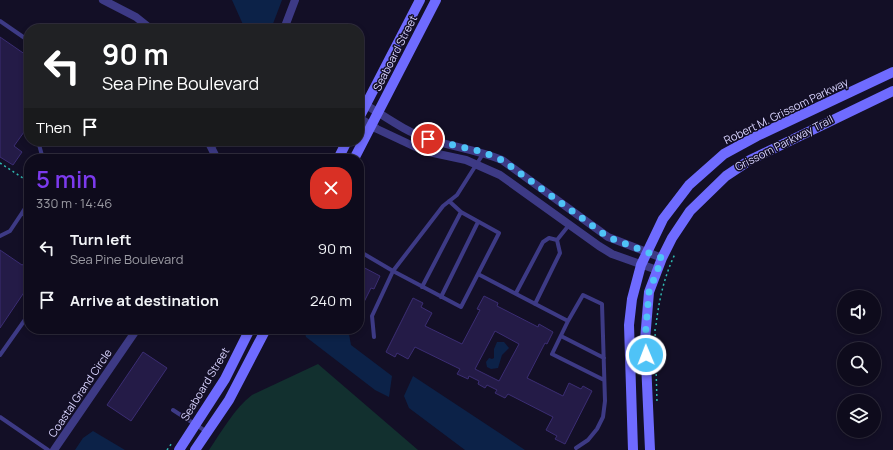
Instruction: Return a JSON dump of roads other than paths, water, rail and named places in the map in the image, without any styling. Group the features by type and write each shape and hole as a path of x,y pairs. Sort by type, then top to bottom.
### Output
{"main road":[{"name":"Seaboard Street","path":"364,109 420,0"},
{"name":"Seaboard Street","path":"364,139 436,0"},
{"name":"Robert M. Grissom Parkway","path":"633,450 629,325 636,279 663,219 688,185 724,154 757,136 893,72"},
{"path":"650,450 645,340 649,292 662,258 672,238 690,211 726,176 750,160 893,91"},
{"name":"Seaboard Street","path":"179,450 225,379 248,334"},
{"path":"195,450 229,400 263,334"}],"street":[{"path":"286,24 295,0"},
{"path":"107,1 136,17 145,24"},
{"path":"366,105 409,131 428,139 483,152 502,160 576,212 608,237 662,258"},
{"path":"364,121 424,151 478,164 523,190 599,246 641,265 657,270"},
{"path":"569,224 576,212"},
{"name":"Coastal Grand Circle","path":"54,450 134,334"}],"lane":[{"path":"0,21 24,38"},
{"path":"374,337 372,316 376,304 392,271 449,201 457,195 478,164 483,152"},
{"path":"364,254 392,271 461,307 499,233 461,212 449,201"},
{"path":"0,236 10,232 24,210"},
{"path":"422,287 461,212"},
{"path":"440,297 478,222"},
{"path":"536,304 560,253 557,240 569,224"},
{"path":"516,293 543,242 549,238 557,240"},
{"path":"478,274 568,321"},
{"path":"576,448 588,440 597,430 603,417 604,380 604,358 602,304 583,295 552,354 604,380"},
{"path":"0,355 24,321"},
{"path":"561,336 604,358"},
{"path":"173,410 207,432"},
{"path":"0,417 48,450"}],"water":[{"path":"232,0 282,0 273,24 243,24"},
{"path":"305,334 349,334 351,345 392,376 389,397 375,390 306,337"},
{"path":"497,342 504,342 509,348 502,355 498,368 491,369 487,367 486,362 489,358 494,358 494,349"},
{"path":"413,376 525,450 465,450 409,408 404,396"},
{"path":"93,431 125,450 75,450 83,438"}]}
